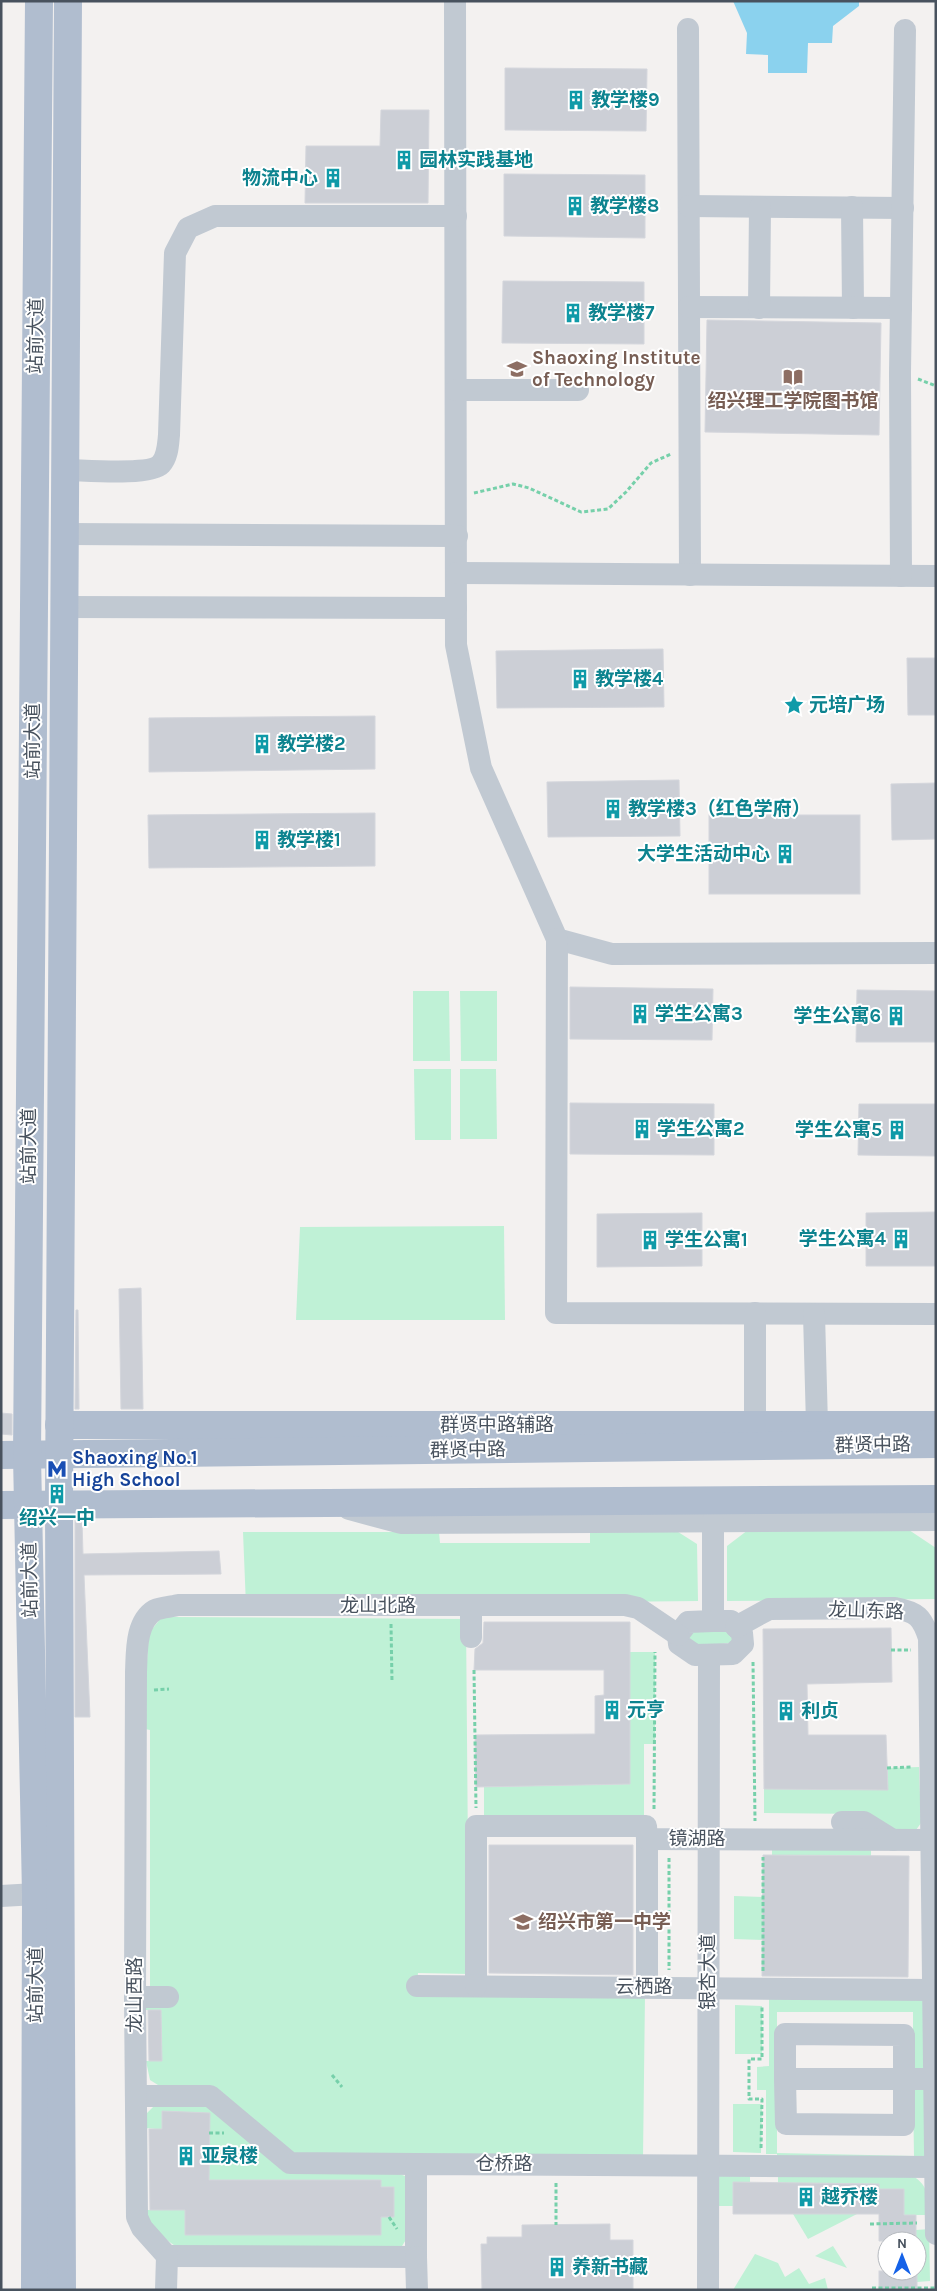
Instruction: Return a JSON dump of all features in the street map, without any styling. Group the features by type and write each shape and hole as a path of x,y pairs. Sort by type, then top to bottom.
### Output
{"main road":[{"name":"站前大道","path":"36,2290 36,1894 28,1505 14,1456 39,1"},
{"name":"站前大道","path":"62,2290 58,1504 68,1"},
{"name":"群贤中路辅路","path":"59,1426 936,1425"},
{"name":"群贤中路","path":"14,1456 936,1444"},
{"path":"1,1505 936,1499"}],"street":[{"path":"455,1 456,645 481,768 556,939 556,1313 936,1314"},
{"path":"688,29 690,575"},
{"path":"901,576 901,308 905,30"},
{"path":"689,206 903,208"},
{"path":"759,308 760,207"},
{"path":"852,207 853,308"},
{"path":"65,470 146,471 160,466 166,457 170,435 175,253 188,228 215,216 456,216"},
{"path":"689,307 901,308"},
{"path":"456,390 578,390"},
{"path":"65,534 457,536"},
{"path":"457,574 936,576"},
{"path":"65,607 456,608"},
{"path":"556,939 612,954 936,953"},
{"path":"755,1313 755,1425"},
{"path":"814,1314 817,1425"},
{"path":"326,1502 401,1523 936,1520"},
{"path":"713,1521 713,1621"},
{"name":"龙山北路","path":"136,1690 137,1645 143,1623 155,1610 178,1605 624,1605 638,1608 678,1635 679,1644 694,1655 732,1654 743,1644 742,1633 736,1627"},
{"path":"471,1606 471,1637"},
{"name":"龙山东路","path":"736,1627 769,1609 895,1608 912,1612 924,1623 929,1638 930,1767 933,1840 932,1990 936,2234"},
{"path":"678,1635 688,1622 731,1621 736,1627"},
{"name":"银杏大道","path":"708,2290 709,1655"},
{"name":"龙山西路","path":"136,1690 135,1997 137,2216 142,2228 167,2256"},
{"path":"842,1822 864,1822 894,1840"},
{"name":"镜湖路","path":"476,1986 476,1826 646,1826 647,1839 933,1840"},
{"path":"647,1839 647,1987"},
{"path":"1,1896 36,1894"},
{"name":"云栖路","path":"417,1986 762,1987 932,1990"},
{"path":"135,1997 168,1997"},
{"path":"785,2034 904,2035 904,2125 786,2124 785,2078 785,2034"},
{"path":"785,2078 933,2079"},
{"name":"仓桥路","path":"136,2096 210,2096 290,2163 935,2167"},
{"path":"416,2164 417,2290"},
{"path":"166,2290 167,2256 416,2257"}],"path":[{"path":"456,497 513,484 529,488 581,512 608,508 626,492 651,463 670,454 689,451"},
{"path":"391,1606 392,1682"},
{"path":"753,1659 755,1839 756,1855 763,1855 762,2059 749,2059 749,2099 762,2099 760,2166"},
{"path":"474,1670 476,1787"},
{"path":"887,1768 930,1767"},
{"path":"332,2075 342,2087"},
{"path":"556,2165 556,2225"},
{"path":"870,2224 936,2223"},
{"path":"872,2288 936,2288"}],"green space":[{"path":"413,991 449,991 450,1061 413,1061"},
{"path":"460,991 497,991 497,1061 461,1061"},
{"path":"414,1069 451,1069 451,1140 415,1140"},
{"path":"460,1069 496,1069 497,1139 460,1139"},
{"path":"504,1226 505,1320 296,1320 300,1227"},
{"path":"675,1530 697,1544 698,1601 246,1606 243,1532 439,1532 440,1543 590,1543 590,1531"},
{"path":"748,1530 909,1530 936,1548 936,1599 727,1601 727,1546"},
{"path":"161,1618 466,1619 469,1974 418,1973 417,1986 645,1995 643,2158 287,2156 216,2089 158,2085 150,2080 146,2061 161,2061 160,2010 145,2010 150,1988 150,1730 145,1729 145,1690 149,1633"},
{"path":"729,1631 738,1642 691,1647 685,1635 691,1632"},
{"path":"630,1652 655,1652 655,1744 644,1744 644,1818 484,1818 484,1787 630,1784"},
{"path":"919,1767 921,1823 916,1830 896,1833 864,1814 764,1813 764,1789 888,1790 887,1768"},
{"path":"772,1844 871,1845 871,1856 772,1855"},
{"path":"734,1896 763,1897 763,1940 734,1939"},
{"path":"769,1998 925,1999 926,2071 913,2071 913,2012 777,2012 777,2153 914,2156 913,2089 924,2089 925,2162 777,2163 777,2154 766,2154 766,2090 757,2090 757,2067 769,2066"},
{"path":"735,2005 762,2006 762,2054 735,2054"},
{"path":"159,2101 210,2101 287,2167 388,2170 405,2176 410,2233 399,2251 185,2252 155,2229 150,2223 145,2210 157,2210 156,2129 145,2128 144,2116"},
{"path":"733,2104 762,2104 761,2153 733,2152"},
{"path":"778,2172 909,2173 924,2186 928,2201 928,2215 904,2215 904,2189 879,2189 879,2184 778,2183"},
{"path":"715,2173 750,2174 750,2182 733,2183 733,2206 714,2206"},
{"path":"793,2214 857,2214 808,2239"},
{"path":"929,2229 930,2281 917,2282 927,2281 927,2231 916,2230"},
{"path":"833,2246 847,2268 815,2256"},
{"path":"755,2254 778,2263 785,2277 799,2268 809,2284 825,2278 828,2290 733,2290"}],"water":[{"path":"733,1 859,1 859,6 833,26 832,43 808,43 807,73 768,73 768,55 746,54 747,33"}],"building":[{"name":"教学楼9","path":"505,68 647,69 646,131 505,130"},
{"path":"381,110 429,110 428,203 305,203 306,146 380,146"},
{"name":"教学楼8","path":"504,174 645,175 645,238 504,236"},
{"name":"教学楼7","path":"503,281 644,282 644,344 502,343"},
{"name":"绍兴理工学院图书馆","path":"707,320 881,323 879,435 705,432"},
{"name":"教学楼4","path":"663,649 664,707 497,708 496,651"},
{"path":"907,658 936,658 936,715 908,715"},
{"name":"教学楼2","path":"375,716 375,769 149,772 149,718"},
{"name":"教学楼3（红色学府）","path":"679,780 680,836 548,837 547,782"},
{"path":"936,783 936,839 892,840 891,784"},
{"name":"教学楼1","path":"375,813 375,866 149,868 148,815"},
{"name":"大学生活动中心","path":"709,815 860,815 860,894 709,894"},
{"name":"学生公寓3","path":"570,987 713,989 712,1040 570,1039"},
{"name":"学生公寓6","path":"857,990 936,991 936,1042 856,1042"},
{"name":"学生公寓2","path":"570,1103 714,1104 714,1155 570,1154"},
{"name":"学生公寓5","path":"859,1104 936,1104 936,1156 858,1155"},
{"name":"学生公寓4","path":"936,1212 936,1266 866,1266 866,1213"},
{"name":"学生公寓1","path":"702,1213 702,1266 597,1267 597,1214"},
{"path":"141,1288 143,1409 121,1409 119,1289"},
{"path":"76,1310 78,1310 79,1409 75,1409"},
{"path":"1,1413 12,1414 12,1435 1,1434"},
{"path":"75,1520 82,1520 83,1554 219,1551 221,1574 84,1575 90,1717 75,1717"},
{"name":"元亨","path":"484,1622 630,1622 630,1784 476,1787 475,1735 595,1734 595,1696 604,1695 604,1670 474,1670 475,1649 483,1643"},
{"name":"利贞","path":"891,1628 892,1682 807,1684 808,1735 886,1735 888,1790 764,1789 763,1629"},
{"path":"489,1845 633,1845 633,1975 489,1973"},
{"path":"763,1855 909,1856 908,1977 762,1976"},
{"path":"148,2010 161,2010 162,2061 149,2061"},
{"name":"亚泉楼","path":"162,2111 210,2113 209,2180 381,2180 381,2187 394,2187 394,2217 381,2217 381,2235 185,2235 185,2210 150,2210 149,2129 162,2129"},
{"name":"越乔楼","path":"733,2182 879,2184 879,2189 904,2189 904,2215 916,2215 916,2231 879,2231 879,2214 733,2214"},
{"name":"养新书藏","path":"610,2224 610,2240 633,2240 633,2290 482,2290 481,2244 487,2244 487,2237 522,2237 522,2225"},
{"path":"879,2281 917,2281 917,2290 879,2290"}],"place":[{"name":"教学楼9","path":"576,100"},
{"name":"园林实践基地","path":"404,160"},
{"name":"物流中心","path":"333,178"},
{"name":"教学楼8","path":"575,206"},
{"name":"教学楼7","path":"573,313"},
{"name":"Shaoxing Institute of Technology","path":"517,369"},
{"name":"绍兴理工学院图书馆","path":"793,377"},
{"name":"教学楼4","path":"580,679"},
{"name":"元培广场","path":"794,705"},
{"name":"教学楼2","path":"262,744"},
{"name":"教学楼3（红色学府）","path":"613,809"},
{"name":"教学楼1","path":"262,840"},
{"name":"大学生活动中心","path":"785,854"},
{"name":"学生公寓3","path":"640,1014"},
{"name":"学生公寓6","path":"896,1016"},
{"name":"学生公寓2","path":"642,1129"},
{"name":"学生公寓5","path":"897,1130"},
{"name":"学生公寓4","path":"901,1239"},
{"name":"学生公寓1","path":"650,1240"},
{"name":"Shaoxing No.1 High School","path":"57,1469"},
{"name":"绍兴一中","path":"57,1494"},
{"name":"元亨","path":"612,1710"},
{"name":"利贞","path":"786,1711"},
{"name":"绍兴市第一中学","path":"523,1922"},
{"name":"亚泉楼","path":"186,2156"},
{"name":"越乔楼","path":"806,2197"},
{"name":"养新书藏","path":"557,2267"}]}
